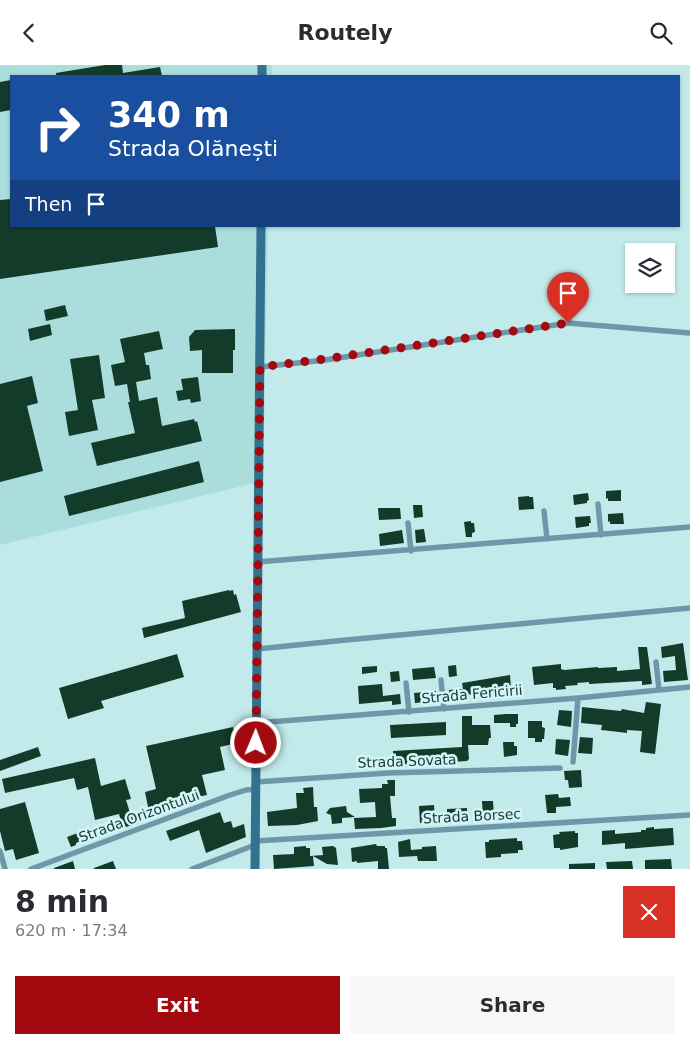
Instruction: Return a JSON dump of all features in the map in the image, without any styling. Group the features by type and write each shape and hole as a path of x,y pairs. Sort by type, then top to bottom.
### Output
{"street":[{"path":"255,869 261,227"},
{"path":"260,367 335,358 568,323 690,333"},
{"path":"598,504 601,535"},
{"path":"544,511 547,539"},
{"path":"408,523 411,551"},
{"path":"258,562 690,527"},
{"path":"257,649 690,608"},
{"path":"656,662 659,691"},
{"path":"441,680 444,709"},
{"path":"406,683 409,712"},
{"name":"Strada Fericirii","path":"256,723 578,698 690,687"},
{"path":"573,762 578,698"},
{"name":"Strada Sovata","path":"256,786 388,773 560,768"},
{"name":"Strada Orizontului","path":"31,869 256,786"},
{"name":"Strada Borsec","path":"192,869 255,843 690,815"},
{"path":"0,851 5,869"}],"shaded area":[{"path":"0,65 272,65 272,75 10,75 10,227 268,227 263,481 0,545"}],"building":[{"path":"105,65 122,65 123,73 160,67 162,75 56,75 56,73"},
{"path":"10,80 10,110 0,112 0,82"},
{"path":"10,199 10,227 215,227 218,247 0,279 0,200"},
{"path":"65,305 68,316 46,321 44,310"},
{"path":"50,324 52,335 30,341 28,329"},
{"path":"235,329 233,373 202,373 202,350 190,351 189,337 195,330"},
{"path":"159,331 163,349 144,353 146,365 149,365 151,379 136,382 139,401 157,397 162,426 194,419 195,422 197,421 202,441 97,466 91,443 135,433 128,402 130,402 127,384 115,386 111,365 125,362 120,339"},
{"path":"99,355 105,398 92,400 98,430 69,436 65,412 78,410 70,359"},
{"path":"32,376 38,403 27,406 43,471 0,482 0,384"},
{"path":"198,377 201,401 191,403 190,399 178,401 176,391 183,390 181,379"},
{"path":"199,461 204,482 69,516 64,496"},
{"path":"621,490 621,501 608,501 608,498 606,499 606,491"},
{"path":"588,493 589,500 587,503 574,505 573,495"},
{"path":"518,497 533,497 534,509 519,510"},
{"path":"413,505 422,505 423,517 414,518"},
{"path":"378,508 400,508 401,519 379,520"},
{"path":"623,513 624,524 610,524 610,521 608,522 608,514"},
{"path":"590,516 591,523 589,523 589,526 576,528 575,517"},
{"path":"471,521 471,523 474,523 475,532 472,533 472,537 466,537 464,522"},
{"path":"424,529 426,542 416,543 415,530"},
{"path":"402,530 404,543 380,546 379,534"},
{"path":"233,590 234,595 236,594 241,612 144,638 142,628 185,618 182,601"},
{"path":"683,643 688,680 664,682 663,671 676,670 675,656 662,658 661,647"},
{"path":"638,647 647,647 652,684 642,685 642,681 589,684 589,682 577,683 578,685 565,686 566,689 556,690 556,688 553,688 553,683 534,685 532,667 561,664 561,669 564,670 598,667 617,667 617,671 640,669"},
{"path":"177,654 184,677 101,701 104,708 68,719 59,688"},
{"path":"456,665 457,676 449,677 448,666"},
{"path":"377,666 377,672 362,674 362,667"},
{"path":"434,667 436,678 413,680 412,669"},
{"path":"399,671 400,681 391,682 390,672"},
{"path":"510,675 511,688 493,690 493,693 460,695 460,699 450,700 449,690 463,689 462,683"},
{"path":"382,684 383,696 400,694 401,704 392,705 392,701 359,704 358,686"},
{"path":"436,691 437,701 415,703 414,693"},
{"path":"646,702 661,704 655,754 640,752 642,731 627,730 627,733 601,730 602,725 581,723 582,707 621,711 622,709 644,713"},
{"path":"559,710 572,711 571,727 557,725"},
{"path":"518,714 518,724 516,724 516,727 510,727 510,723 494,723 494,715"},
{"path":"462,716 472,716 472,725 490,725 491,738 489,738 488,745 468,745 469,759 467,761 434,763 434,755 426,763 393,765 393,751 462,747"},
{"path":"528,721 542,721 542,727 545,728 542,742 535,742 535,738 528,738"},
{"path":"446,722 446,735 391,738 390,725"},
{"path":"233,727 237,743 220,747 225,770 202,775 207,795 157,805 158,809 151,810 148,807 145,792 156,789 146,746"},
{"path":"580,737 593,738 592,754 578,753"},
{"path":"556,739 570,740 568,756 555,754"},
{"path":"503,742 514,742 514,746 517,746 517,755 504,757"},
{"path":"38,747 41,756 0,771 0,760"},
{"path":"95,758 101,786 125,779 131,799 126,800 131,816 139,814 141,822 123,828 119,814 95,820 88,787 77,790 74,778 5,793 2,779"},
{"path":"581,770 582,787 569,788 568,780 565,780 564,771"},
{"path":"387,780 395,780 395,796 390,796 392,818 396,818 396,826 355,829 354,818 376,817 375,802 360,803 359,789 382,788 382,784 388,784"},
{"path":"313,787 314,807 317,807 318,821 297,825 268,826 267,812 297,808 296,793 304,793 303,788"},
{"path":"558,794 559,798 570,797 571,806 556,807 556,813 547,813 545,795"},
{"path":"482,801 493,801 494,816 483,817"},
{"path":"25,802 39,853 16,860 13,849 5,851 0,831 0,809"},
{"path":"434,805 435,822 420,823 419,806"},
{"path":"346,806 347,812 355,817 342,818 342,823 332,824 331,815 326,813 330,808"},
{"path":"467,808 467,816 464,816 464,821 447,820 447,809"},
{"path":"220,812 224,823 231,821 233,828 244,824 246,837 206,853 199,830 170,841 166,831"},
{"path":"94,827 96,835 71,847 67,837"},
{"path":"654,827 654,829 673,828 674,845 625,849 625,843 602,845 602,831 615,830 615,834 641,832 641,830 646,830 646,828"},
{"path":"575,831 575,833 578,833 578,847 560,850 560,848 554,848 553,835 560,834 559,832"},
{"path":"517,838 517,841 522,841 523,850 518,850 518,853 501,854 501,857 486,858 485,842"},
{"path":"410,839 411,850 436,846 437,861 418,861 417,856 399,857 398,842"},
{"path":"376,844 377,846 385,846 387,848 389,869 378,869 378,861 352,862 351,848"},
{"path":"306,846 306,848 310,848 310,856 323,855 322,847 333,846 336,848 338,865 327,864 313,856 314,866 274,869 273,855 294,854 294,847"},
{"path":"671,859 672,869 645,869 645,860"},
{"path":"73,861 75,869 54,869 54,868"},
{"path":"113,861 116,869 94,869 94,868"},
{"path":"632,861 633,869 607,869 606,862"},
{"path":"595,863 595,869 569,869 569,864"}],"route":[{"path":"256,743 260,367 568,323"}]}
